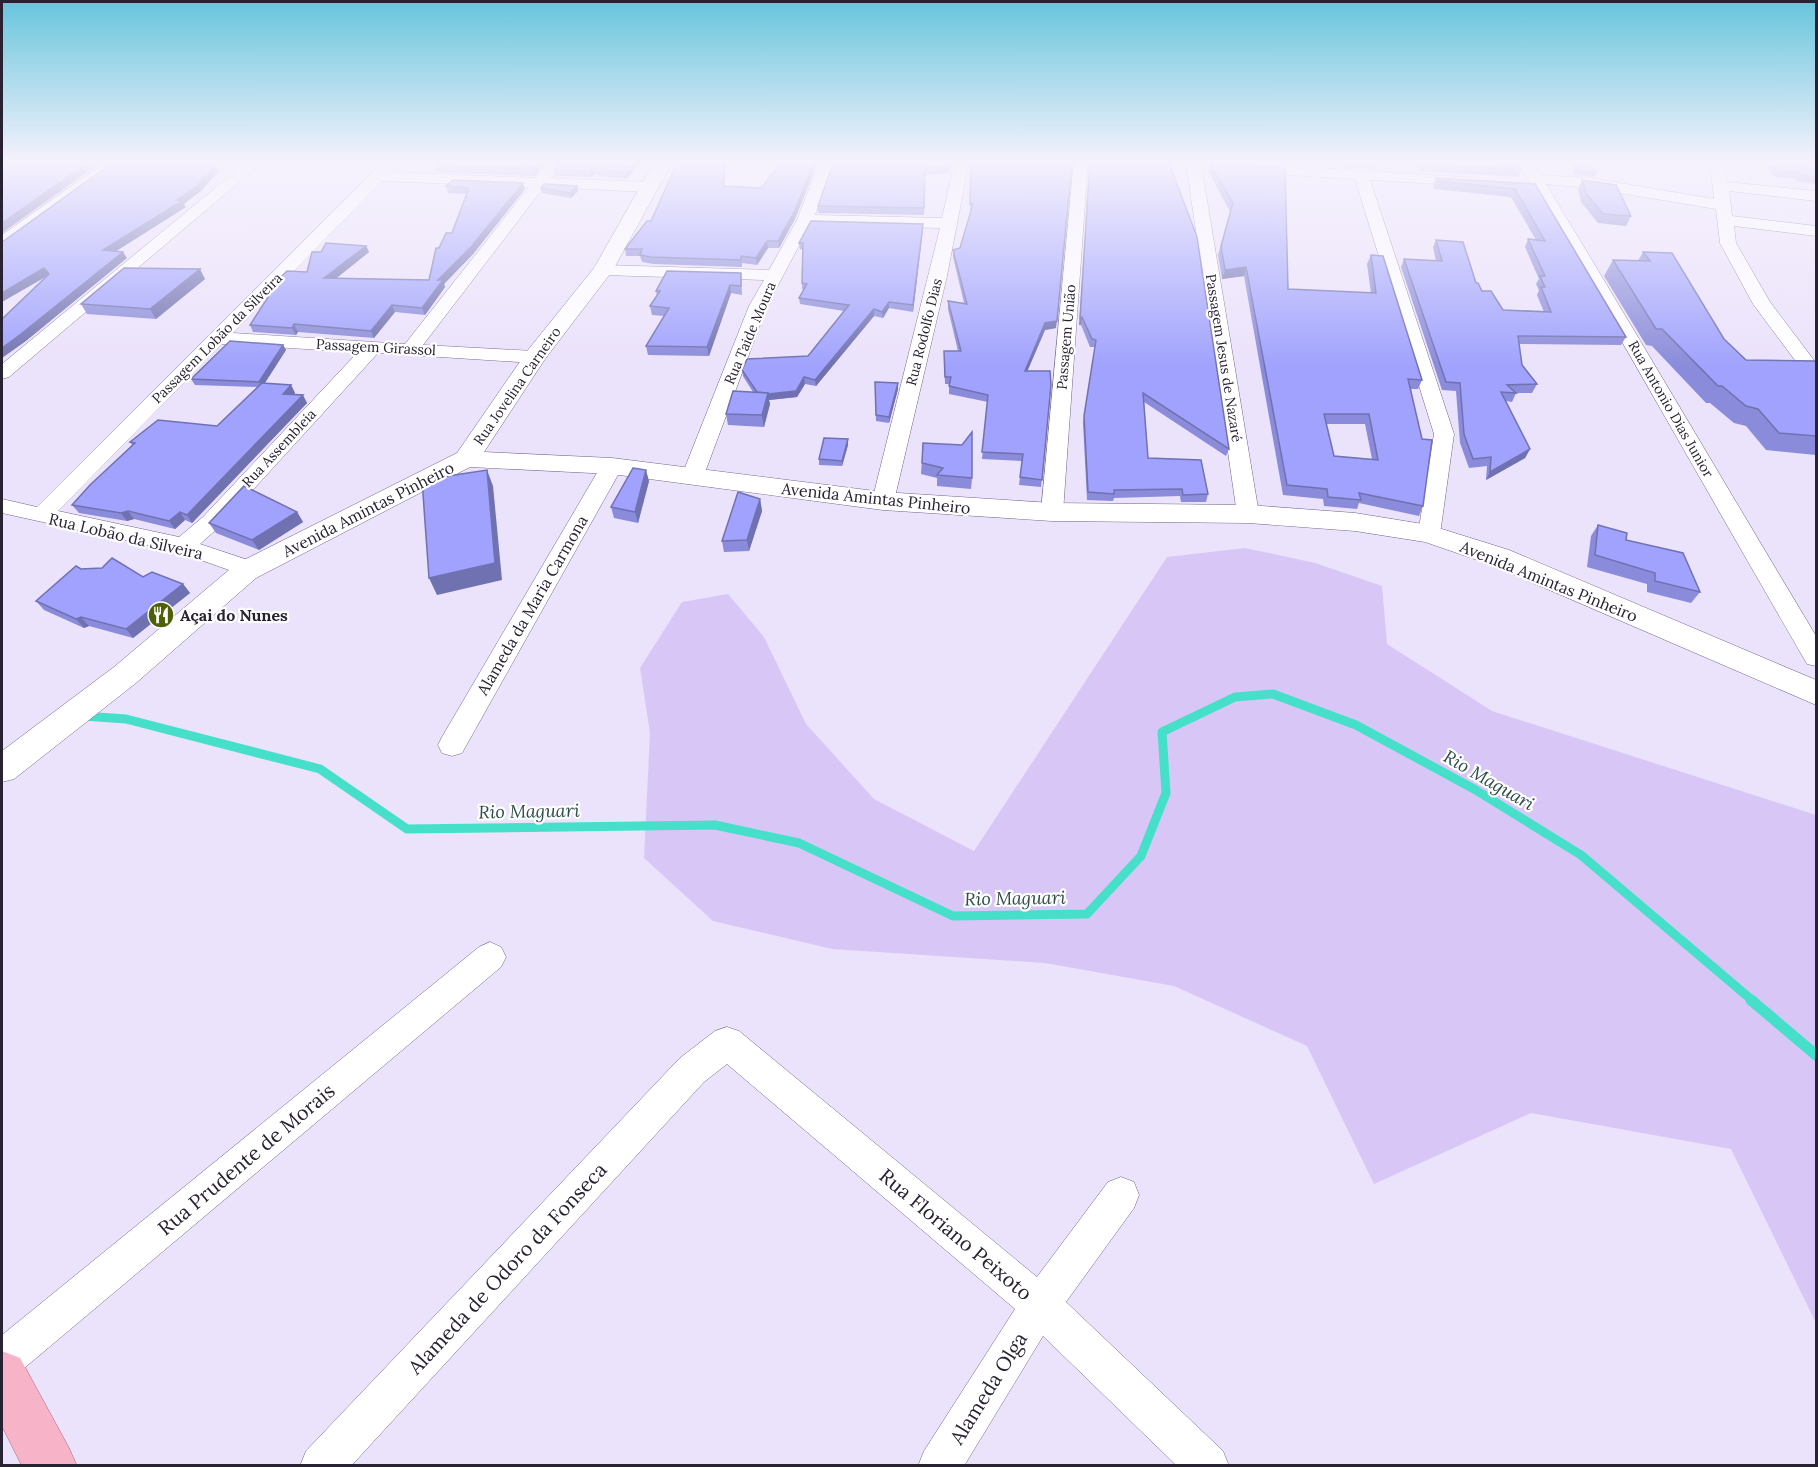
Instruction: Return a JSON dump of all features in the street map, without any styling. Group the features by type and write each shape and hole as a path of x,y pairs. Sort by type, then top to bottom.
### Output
{"main road":[{"path":"2,1376 51,1466"}],"street":[{"path":"2,242 20,229"},
{"path":"2,373 175,229"},
{"name":"Passagem Lobão da Silveira","path":"41,516 325,229"},
{"path":"410,349 504,229"},
{"name":"Rua Jovelina Carneiro","path":"466,459 534,357 603,270 625,229"},
{"name":"Rua Taide Moura","path":"693,476 758,306 800,229"},
{"name":"Rua Rodolfo Dias","path":"883,501 948,229"},
{"name":"Passagem União","path":"1052,512 1075,229"},
{"name":"Passagem Jesus de Nazaré","path":"1204,229 1248,514"},
{"path":"1378,229 1444,434 1429,534"},
{"name":"Rua Antonio Dias Junior","path":"1561,229 1646,364 1704,468 1816,657"},
{"path":"1726,229 1728,243 1758,297 1816,375"},
{"path":"603,270 774,275"},
{"name":"Passagem Girassol","path":"218,338 534,357"},
{"name":"Rua Assembleia","path":"183,546 211,522 373,347"},
{"name":"Avenida Amintas Pinheiro","path":"2,769 125,675 249,569 466,459 612,466 883,501 1052,512 1248,514 1355,522 1429,534 1499,557 1816,693"},
{"name":"Alameda da Maria Carmona","path":"452,745 612,466"},
{"name":"Rua Lobão da Silveira","path":"2,506 183,546 249,569"},
{"name":"Rua Prudente de Morais","path":"2,1361 490,957"},
{"name":"Rua Floriano Peixoto","path":"692,1070 728,1043 1040,1305 1208,1466"},
{"name":"Alameda de Odoro da Fonseca","path":"321,1466 692,1070"},
{"name":"Alameda Olga","path":"939,1466 1040,1305 1121,1195"}],"shaded area":[{"path":"1245,548 1315,563 1382,586 1387,644 1492,711 1816,815 1816,1323 1731,1149 1531,1113 1374,1184 1307,1046 1174,986 1045,963 832,949 713,921 644,858 650,733 640,668 682,602 728,594 764,637 806,724 874,799 974,851 1167,557"}],"building":[{"path":"19,229 136,229 103,250 123,252 2,348 2,319 49,274 44,268 2,293 2,242"},
{"path":"453,229 485,229 438,280 443,280 422,308 392,305 371,331 294,324 292,328 250,325 281,277 287,271 307,272 312,252 321,252 326,243 366,246 324,278 429,280 436,248 439,248 446,233 452,233"},
{"path":"640,229 784,229 778,241 767,241 756,258 741,256 741,260 651,257 640,255 642,249 625,249"},
{"path":"806,229 922,229 913,305 889,302 882,312 874,309 815,380 804,377 796,391 768,394 757,392 742,370 747,359 808,356 849,305 799,298 807,284 802,283 803,243 799,243"},
{"path":"965,229 1066,229 1057,321 1045,323 1025,371 1050,371 1051,385 1042,480 1020,477 1023,454 982,452 988,395 949,386 951,377 945,377 944,351 961,351 948,301 967,304 953,250 960,248"},
{"path":"1086,229 1194,229 1229,449 1143,393 1148,458 1201,460 1208,494 1183,495 1182,489 1114,490 1114,494 1088,492 1084,416 1096,340 1092,339 1082,317 1080,318"},
{"path":"1226,229 1287,229 1288,289 1376,293 1371,255 1383,256 1422,380 1408,379 1422,439 1432,440 1423,506 1359,493 1361,500 1328,497 1327,489 1287,485 1246,267 1225,270 1221,246","holes":["1324,414 1369,414 1378,460 1334,456"]},
{"path":"1538,229 1562,229 1626,337 1518,336 1522,365 1537,384 1507,385 1516,393 1501,392 1530,449 1490,472 1491,457 1473,459 1464,434 1460,383 1446,382 1404,259 1442,261 1436,240 1463,242 1476,283 1482,291 1491,291 1503,310 1551,312 1541,287 1545,287 1540,276 1545,276 1528,239 1545,241"},
{"path":"1643,252 1672,253 1724,339 1746,360 1816,361 1816,436 1779,433 1758,409 1746,406 1722,386 1718,386 1662,329 1656,329 1613,260 1650,261"},
{"path":"124,268 200,269 150,309 81,304"},
{"path":"667,271 741,273 741,286 730,285 707,347 646,346 669,308 650,306 660,291 656,291"},
{"path":"230,341 283,345 259,382 191,379"},
{"path":"875,382 898,383 889,417 876,415"},
{"path":"262,383 291,385 283,394 303,395 187,515 180,512 169,521 128,511 121,513 72,505 135,443 130,442 158,420 217,426"},
{"path":"733,391 768,393 762,415 726,414"},
{"path":"972,432 972,478 937,475 943,468 922,463 923,443 962,445"},
{"path":"824,438 848,439 842,461 819,459"},
{"path":"633,468 646,470 635,512 611,507"},
{"path":"487,470 495,563 429,578 422,480"},
{"path":"244,486 297,512 252,540 209,523"},
{"path":"738,492 760,499 747,540 722,541"},
{"path":"1598,525 1627,533 1626,540 1683,553 1700,592 1655,581 1655,573 1595,555"},
{"path":"112,558 143,577 152,572 183,584 126,629 81,617 76,619 36,601 76,566 81,569 102,568"}],"waterway":[{"name":"Rio Maguari","path":"83,716 126,719 320,769 407,829 715,825 799,843 953,916 1087,914 1141,856 1166,793 1162,732 1235,697 1273,694 1356,725 1474,789 1581,855 1753,1001"},
{"name":"Rio Maguari","path":"1751,1000 1816,1055"}],"place":[{"name":"Açai do Nunes","path":"161,615"}]}
